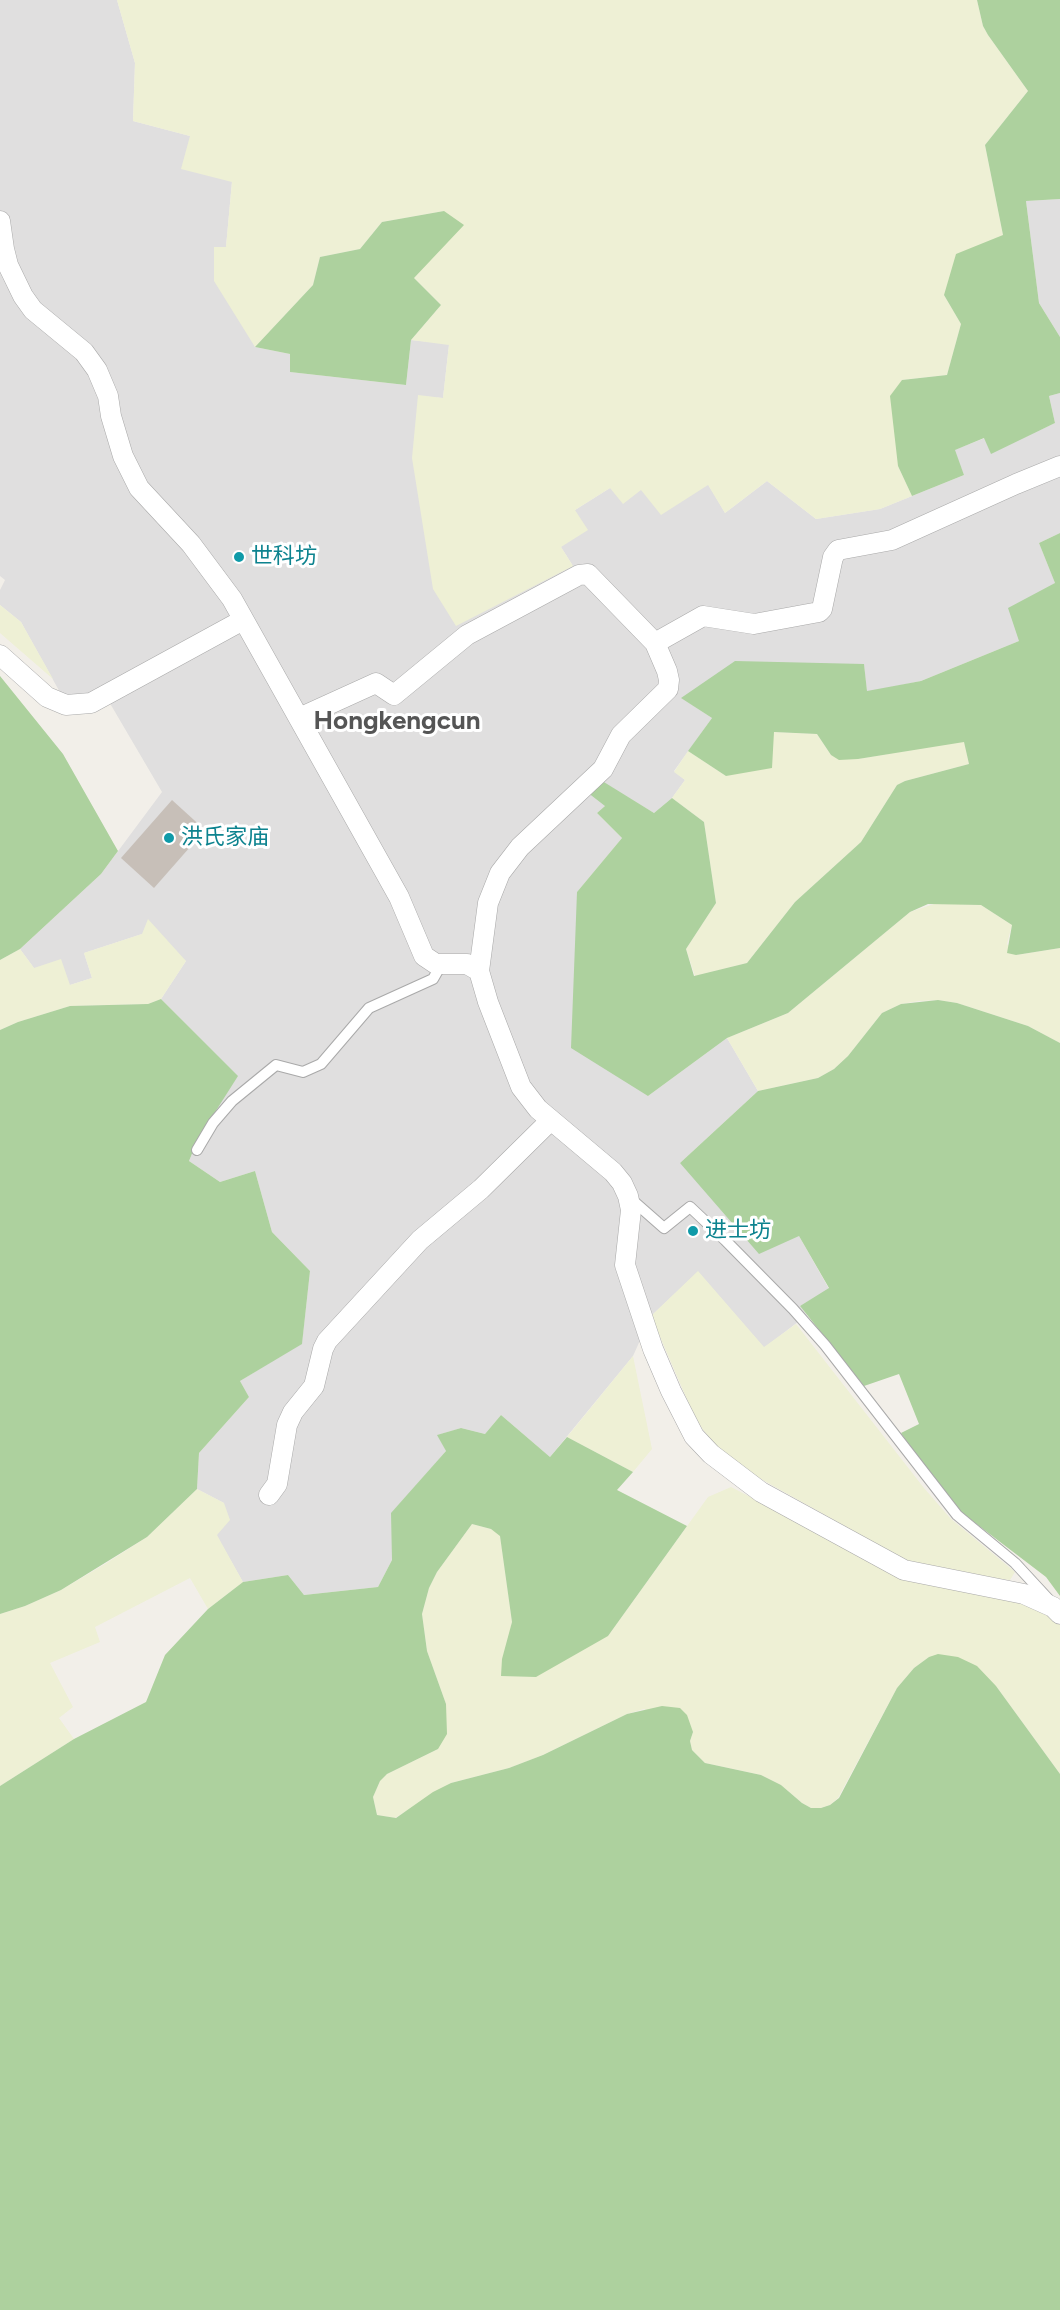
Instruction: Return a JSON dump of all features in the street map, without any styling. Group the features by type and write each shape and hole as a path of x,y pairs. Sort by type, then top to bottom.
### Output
{"street":[{"path":"0,221 8,265 23,296 33,310 84,352 97,370 108,396 111,416 123,456 139,488 206,562 243,620 399,897 424,956 436,964 467,964 479,970"},
{"path":"656,643 703,616 754,624 819,612 822,609 833,557 838,550 891,540 1016,483 1060,466"},
{"path":"299,718 376,683 394,695 467,635 579,575 588,574 656,643 667,671 668,688 621,735 603,769 520,847 500,873 488,903 479,970 488,1002 517,1078 538,1109 613,1172 628,1196 631,1210 625,1265 653,1349 671,1391 694,1436 711,1454 771,1498 904,1570 1024,1594 1058,1611"},
{"path":"0,655 47,697 66,705 82,705 90,703 243,620"},
{"path":"269,1495 277,1484 286,1425 293,1412 314,1386 327,1341 420,1240 482,1190 551,1120"}],"lane":[{"path":"197,1150 213,1123 232,1101 276,1065 303,1072 321,1064 369,1008 433,979 441,965"},
{"path":"628,1196 664,1228 690,1207 725,1240 825,1345 957,1515 1016,1563 1058,1611"}],"shaded area":[{"path":"0,0 117,0 135,63 133,121 190,136 232,181 226,247 255,347 290,354 290,372 406,385 411,340 449,344 443,398 419,396 573,566 561,547 575,510 610,488 641,489 708,484 725,513 767,481 816,519 880,509 964,475 954,450 985,438 991,453 1055,423 1049,396 1060,393 1060,533 1039,543 1055,583 1019,641 921,681 867,692 864,665 682,698 712,718 674,771 685,780 672,798 654,813 599,780 605,806 597,813 622,838 577,892 648,1096 727,1038 758,1091 680,1163 799,1236 829,1289 800,1306 807,1315 764,1348 698,1272 651,1316 633,1356 550,1457 501,1415 485,1434 461,1428 438,1435 446,1451 392,1513 392,1560 378,1587 304,1595 288,1575 243,1582 216,1535 224,1503 197,1489 199,1453 249,1397 240,1381 302,1343 310,1271 272,1232 255,1171 220,1182 189,1161 198,1139 237,1076 161,999 186,961 142,934 84,953 92,978 70,985 34,968 20,949 101,874 162,792 108,700 72,714 21,622 0,605 0,590 5,580 0,576"},
{"path":"1060,199 1060,337 1039,303 1026,201"}],"green space":[{"path":"117,0 977,0 983,26 988,35 1028,91 985,145 1003,235 944,295 961,324 947,375 902,380 898,466 912,496 880,509 816,519 767,481 725,513 708,485 661,515 641,490 623,504 610,488 575,510 588,530 561,547 573,566 456,626 433,589 412,458 418,395 443,398 449,345 411,340 441,305 414,278 444,211 382,222 360,249 320,257 313,285 255,347 214,281 214,247 226,247 232,182 181,169 190,136 133,121 135,63"},
{"path":"977,0 1060,0 1060,199 1026,201 1039,303 1060,337 1060,393 1049,396 1055,423 991,454 984,438 955,450 964,475 912,496 898,466 890,396 902,380 947,375 961,324 944,295 956,254 1003,235 985,145 1028,91 988,35 983,26"},
{"path":"444,211 464,225 414,278 441,305 411,340 406,385 290,372 290,354 255,347 313,285 320,257 360,249 382,222"},
{"path":"1060,533 1060,948 1016,955 1007,953 1012,925 981,905 928,904 910,912 788,1013 727,1038 648,1096 571,1048 577,892 622,838 597,813 605,806 587,792 599,779 654,813 672,798 704,822 716,903 686,949 694,976 747,963 795,902 861,842 897,785 969,764 964,742 839,760 831,755 817,734 774,732 772,768 726,776 688,751 712,718 681,698 735,661 864,664 867,691 921,681 1019,641 1008,608 1055,583 1039,543"},
{"path":"0,605 21,622 53,679 0,633"},
{"path":"0,676 63,754 118,851 101,874 20,949 0,960"},
{"path":"773,732 817,734 831,755 858,759 964,741 969,764 897,785 861,842 795,902 747,963 695,976 686,949 716,903 704,822 672,798 685,780 674,772 688,751 726,776"},
{"path":"937,903 981,905 1012,925 1007,944 1016,955 1060,948 1060,1043 1028,1026 957,1003 938,1000 919,1001 901,1004 882,1013 848,1056 834,1069 818,1078 758,1091 727,1038 788,1013 910,912"},
{"path":"148,919 186,961 161,999 148,1004 70,1006 0,1030 0,960 20,949 34,968 61,959 70,985 92,978 84,953 142,934"},
{"path":"161,999 238,1076 198,1139 189,1161 220,1182 255,1171 272,1232 310,1271 302,1344 240,1381 249,1397 199,1453 197,1489 147,1537 61,1590 0,1614 0,1030 70,1006 148,1004"},
{"path":"938,1000 957,1003 1028,1026 1060,1043 1060,1596 1046,1577 949,1503 901,1433 919,1424 899,1374 864,1386 800,1306 829,1288 799,1236 759,1254 680,1163 758,1091 818,1078 834,1069 848,1056 882,1013 901,1004"},
{"path":"698,1271 764,1347 796,1324 924,1488 951,1519 1015,1572 1010,1580 923,1570 736,1465 711,1441 695,1418 651,1316"},
{"path":"633,1356 652,1449 633,1472 567,1437"},
{"path":"501,1415 550,1457 567,1437 633,1472 617,1490 687,1526 608,1636 536,1677 501,1676 502,1659 512,1622 500,1536 491,1529 472,1524 437,1572 429,1588 422,1614 427,1651 446,1704 447,1734 438,1749 387,1774 380,1781 373,1797 377,1815 396,1818 433,1792 451,1783 509,1768 543,1755 627,1714 662,1706 680,1708 687,1715 693,1732 690,1741 692,1750 705,1763 761,1775 781,1785 811,1808 821,1808 839,1798 897,1688 914,1668 929,1657 938,1654 958,1657 977,1666 996,1686 1060,1774 1060,2310 0,2310 0,1786 74,1739 146,1702 165,1655 208,1609 243,1582 288,1575 304,1595 378,1587 392,1560 391,1513 446,1451 437,1435 461,1428 485,1434"},
{"path":"731,1487 902,1575 1022,1599 1060,1622 1060,1774 996,1686 929,1657 914,1668 897,1688 838,1798 830,1805 821,1808 811,1808 781,1785 761,1775 705,1763 692,1750 690,1741 693,1732 644,1709 627,1714 543,1755 509,1768 451,1783 395,1818 377,1815 373,1797 380,1781 387,1774 438,1749 446,1704 427,1651 422,1614 429,1588 437,1572 472,1524 491,1529 500,1535 512,1622 508,1641 608,1636 708,1497"},
{"path":"197,1489 224,1503 230,1520 217,1535 243,1582 208,1609 190,1578 95,1627 100,1642 50,1663 73,1707 59,1718 74,1739 0,1786 0,1614 61,1590 105,1564 147,1537"}],"building":[{"name":"洪氏家庙","path":"172,800 205,830 154,888 121,858"}],"place":[{"name":"世科坊","path":"239,557"},
{"name":"洪氏家庙","path":"169,838"},
{"name":"进士坊","path":"693,1231"}],"district":[{"name":"Hongkengcun","path":"397,721"}]}
